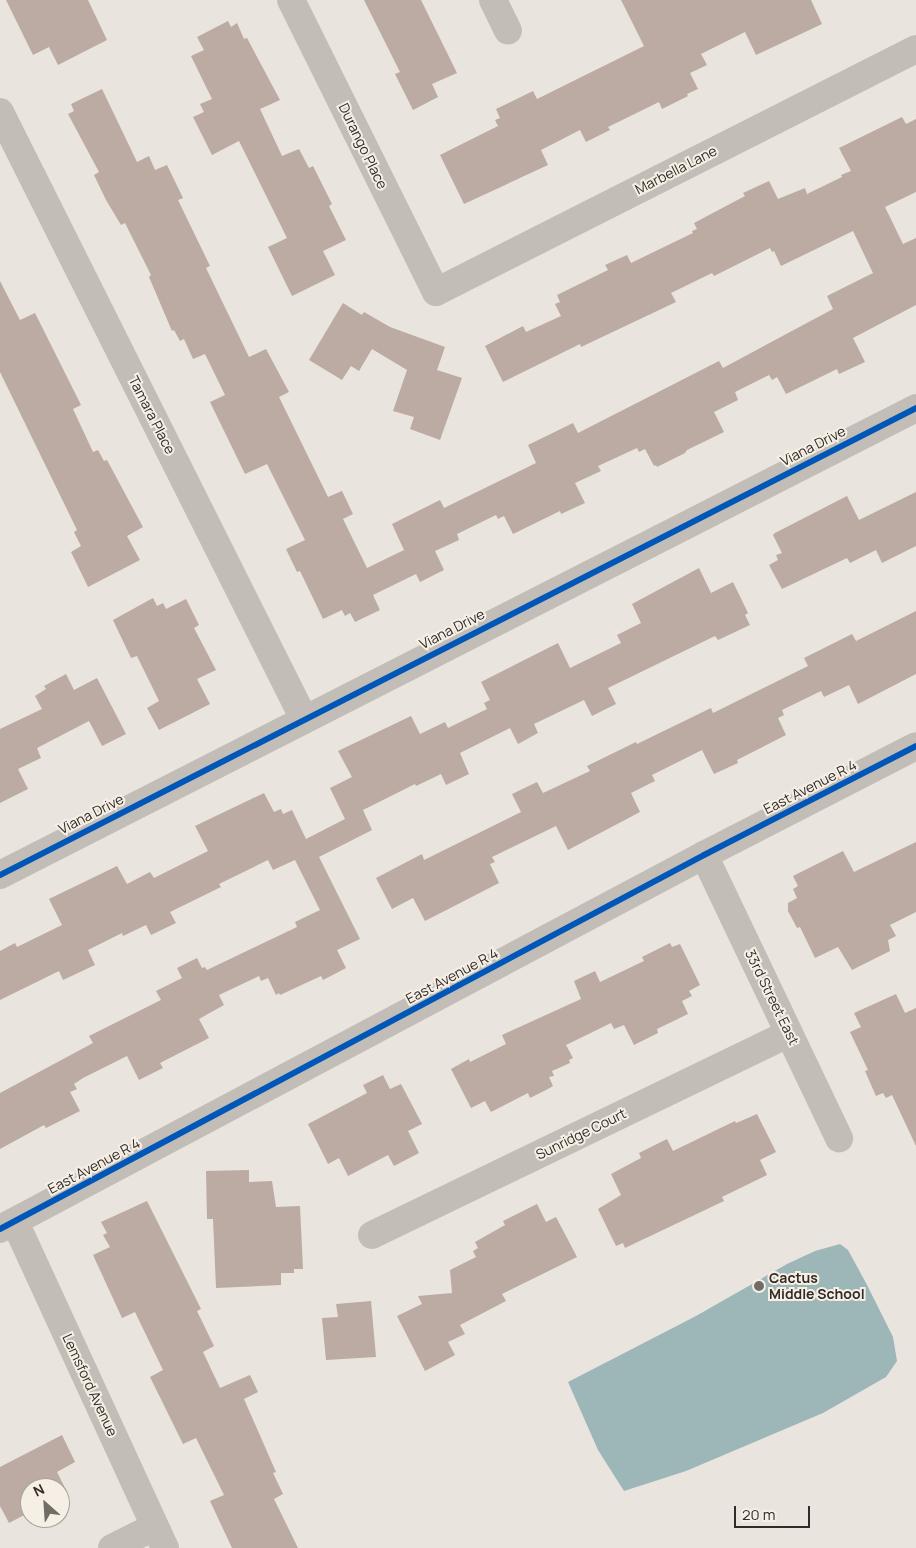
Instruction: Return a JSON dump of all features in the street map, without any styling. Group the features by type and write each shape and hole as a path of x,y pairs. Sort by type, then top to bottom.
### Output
{"street":[{"name":"Durango Place","path":"290,0 436,292"},
{"path":"493,0 508,31"},
{"name":"Marbella Lane","path":"436,292 916,49"},
{"name":"Tamara Place","path":"0,112 304,718"},
{"name":"Viana Drive","path":"0,875 304,718 916,408"},
{"name":"East Avenue R 4","path":"7,1225 704,855 916,746"},
{"name":"33rd Street East","path":"704,855 840,1138"},
{"name":"Sunridge Court","path":"372,1235 789,1033"},
{"name":"Lemsford Avenue","path":"7,1225 160,1537"},
{"path":"112,1548 160,1537"}],"water":[{"path":"840,1244 848,1250 893,1337 897,1361 886,1377 823,1413 686,1471 624,1491 598,1450 568,1382 696,1316 787,1264 815,1251"}],"building":[{"path":"6,0 88,0 107,40 58,65 49,47 33,55"},
{"path":"364,0 421,0 457,73 432,84 438,97 413,110 395,74 400,72"},
{"path":"621,0 811,0 822,24 756,55 745,32 701,54 707,65 690,73 698,89 687,94 688,96 662,109 659,102 608,127 610,130 586,142 580,130 541,150 548,165 464,204 440,155 498,126 495,120 500,118 496,109 533,91 537,99 644,46"},
{"path":"228,21 231,27 237,23 244,39 247,38 280,100 260,109 282,156 299,149 309,168 313,166 332,204 329,206 346,240 323,251 335,275 292,296 268,247 287,238 239,141 212,155 193,117 204,112 200,104 212,99 191,56 204,50 197,37"},
{"path":"102,89 137,162 149,156 155,170 167,165 183,198 178,200 210,266 206,268 249,357 266,349 289,392 279,397 328,497 342,491 353,514 343,519 367,568 404,550 392,524 440,500 444,508 536,463 528,445 573,423 578,433 719,361 723,368 833,309 827,296 873,273 853,231 781,266 774,251 772,252 770,248 714,276 712,273 671,293 676,302 581,347 580,344 503,382 485,346 523,326 526,332 561,316 555,304 560,302 557,295 608,270 605,265 627,255 631,263 693,233 692,231 697,229 694,223 745,196 743,193 769,181 778,199 805,188 807,194 842,177 841,175 851,171 839,148 902,117 906,124 916,119 916,192 885,207 903,244 916,238 916,305 853,338 865,362 839,374 837,369 786,394 777,377 772,380 769,375 735,392 738,400 714,412 724,432 657,467 656,465 654,466 645,449 639,452 637,448 598,466 601,471 575,483 585,503 561,514 560,511 513,534 504,516 498,519 496,515 457,534 459,540 435,551 444,570 420,582 416,574 373,595 380,610 355,622 350,613 345,616 342,610 323,619 300,571 297,572 286,549 305,540 267,464 245,474 210,402 225,395 205,354 193,359 184,339 180,341 174,330 172,331 149,277 151,275 125,223 121,225 106,200 94,175 99,172 68,114 74,111 71,104"},
{"path":"0,281 20,320 35,313 81,405 73,409 93,452 98,450 104,461 107,460 143,527 127,536 140,560 88,587 71,552 81,546 74,532 77,530 0,372"},
{"path":"343,303 362,315 364,312 390,327 445,347 437,370 462,378 440,440 410,429 414,417 393,411 407,370 372,349 359,371 351,366 342,380 309,360"},
{"path":"916,492 916,546 882,563 876,550 850,563 847,558 782,589 769,565 778,560 776,555 782,553 773,535 775,533 847,496 859,520"},
{"path":"699,568 711,593 733,582 748,613 745,615 750,625 718,640 715,636 608,688 616,704 592,716 584,700 534,724 538,733 518,744 510,728 460,753 469,774 446,785 441,774 416,786 415,784 363,810 372,830 319,857 360,939 337,950 346,968 323,980 321,976 280,995 279,993 276,995 268,978 261,981 259,976 219,995 224,1005 199,1019 209,1038 160,1063 163,1068 139,1080 127,1056 83,1078 74,1084 77,1089 70,1092 80,1111 46,1128 44,1125 0,1149 0,1093 93,1043 89,1036 161,1000 156,991 182,978 177,968 197,958 202,968 205,967 207,970 297,927 295,922 320,910 295,860 273,870 268,860 219,884 221,887 170,912 176,923 151,935 146,925 123,936 122,933 88,950 95,965 63,980 59,971 0,1000 0,951 15,943 17,947 62,925 49,899 117,866 127,884 150,872 154,878 208,851 195,826 264,793 274,812 281,809 283,814 292,810 306,839 345,819 330,788 352,777 338,751 411,716 420,734 445,722 448,728 487,709 484,703 490,700 481,682 558,643 570,668 621,643 617,635 641,623 632,604"},
{"path":"153,598 157,606 163,603 166,609 186,599 199,625 194,628 216,670 197,679 210,704 159,730 147,708 159,701 137,656 131,658 113,620"},
{"path":"916,611 916,674 858,704 849,685 824,697 821,691 782,710 784,715 778,718 786,735 737,760 738,763 714,774 702,750 652,775 655,781 631,793 640,812 568,850 556,826 492,857 495,862 490,864 499,883 425,921 413,898 392,909 376,878 422,854 424,860 521,812 512,794 537,782 543,793 590,771 587,766 636,742 637,744 711,708 713,713 808,666 804,658 852,634 856,641"},
{"path":"66,674 74,690 97,678 126,734 102,746 89,721 37,748 41,758 18,769 28,789 0,803 0,729 42,709 35,696 46,689 44,686"},
{"path":"916,842 916,912 890,925 896,936 888,940 890,951 852,970 838,947 815,958 800,927 797,928 788,911 788,903 797,898 793,889 798,886 793,876 843,851 854,872"},
{"path":"670,943 672,947 680,944 700,985 689,991 692,996 682,1001 688,1014 657,1029 658,1033 634,1045 624,1025 614,1029 611,1023 566,1045 573,1058 569,1060 570,1063 552,1071 554,1076 549,1077 553,1086 530,1098 528,1093 491,1112 485,1101 471,1108 451,1069 469,1059 470,1062 506,1044 502,1035 581,999 574,981 595,971 600,982 644,961 642,957"},
{"path":"896,994 905,1013 916,1008 916,1146 892,1095 886,1098 883,1093 876,1096 865,1071 868,1070 850,1032 861,1027 854,1013"},
{"path":"383,1075 390,1089 401,1084 422,1124 408,1131 419,1153 394,1166 388,1155 348,1176 339,1158 328,1164 308,1124 367,1093 363,1085"},
{"path":"757,1114 776,1152 760,1160 767,1175 722,1197 724,1201 625,1248 623,1243 616,1246 598,1209 621,1195 611,1174 641,1158 639,1153 667,1139 673,1151 735,1121 736,1123"},
{"path":"249,1170 249,1182 272,1181 276,1207 300,1206 303,1269 294,1269 294,1273 281,1273 281,1285 216,1288 213,1219 207,1219 206,1171"},
{"path":"147,1201 201,1309 197,1311 214,1346 203,1352 220,1388 250,1375 258,1392 244,1399 276,1472 273,1473 283,1494 274,1499 298,1548 232,1548 210,1501 224,1495 196,1438 183,1444 150,1377 163,1370 135,1312 122,1318 93,1255 110,1247 103,1235 107,1233 101,1222"},
{"path":"537,1204 546,1222 556,1217 577,1257 502,1294 506,1301 460,1325 465,1334 448,1342 455,1355 425,1371 397,1316 422,1304 418,1296 452,1293 450,1270 476,1257 473,1251 478,1248 475,1242 505,1225 503,1221"},
{"path":"371,1301 376,1357 326,1360 322,1318 338,1317 336,1304"},
{"path":"62,1435 75,1462 57,1472 60,1478 20,1478 20,1517 9,1523 0,1506 0,1467"}],"cycle path":[{"path":"0,875 916,408"},
{"path":"0,1229 704,855 916,746"}],"place":[{"name":"Cactus Middle School","path":"759,1286"}]}
